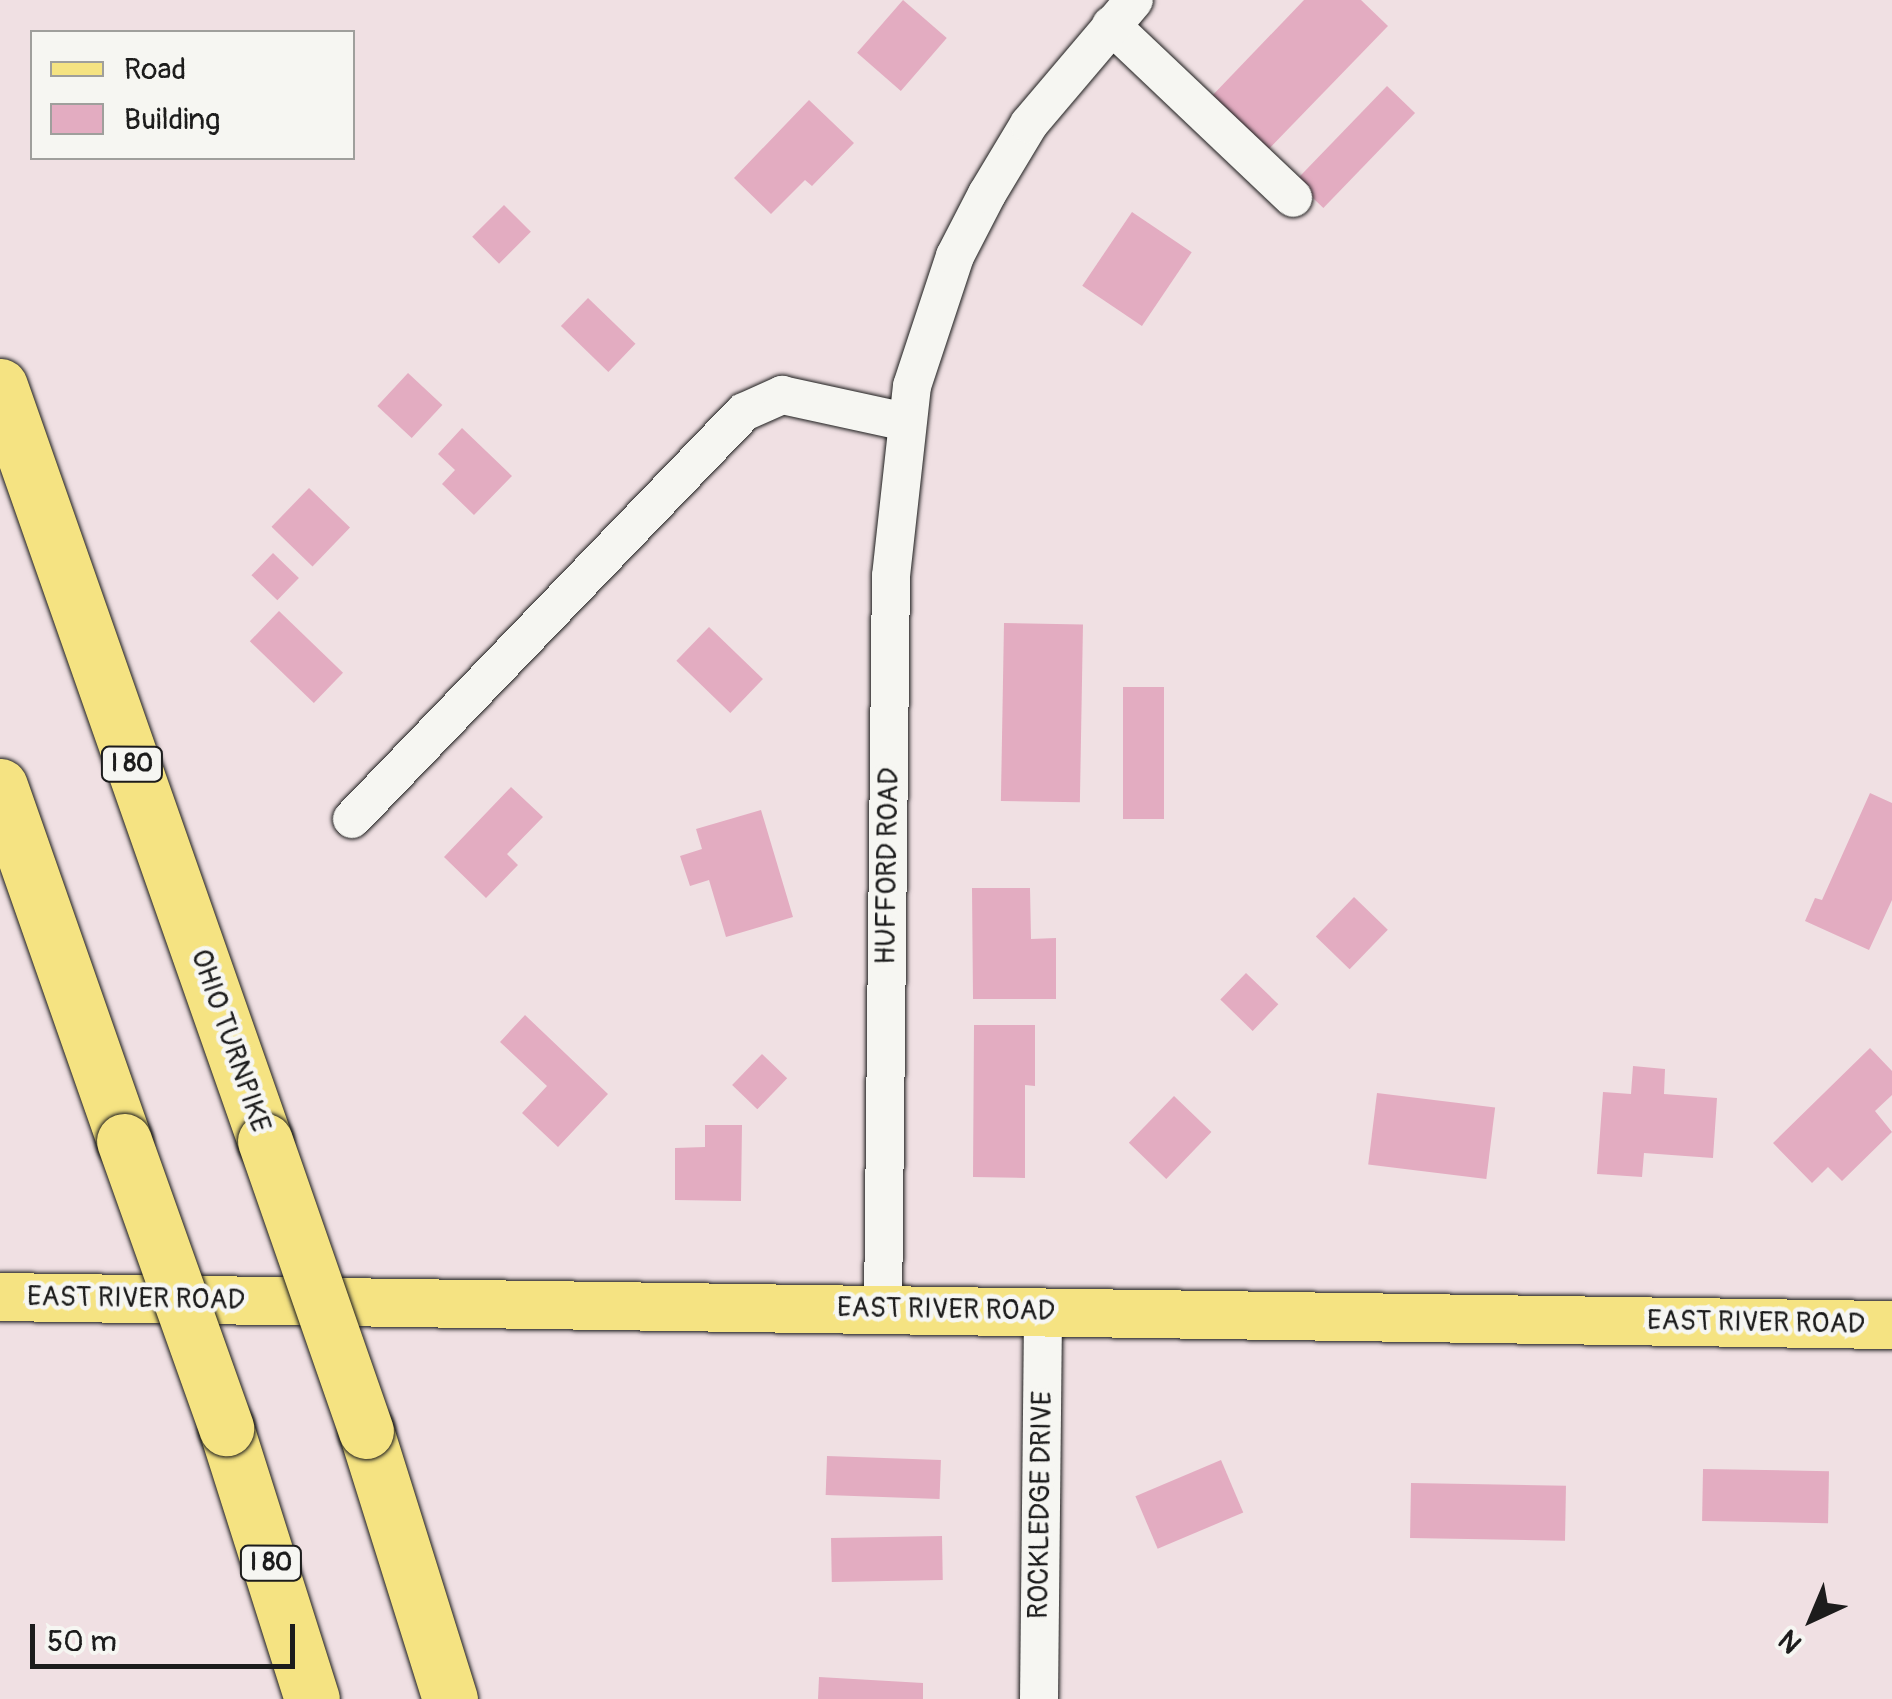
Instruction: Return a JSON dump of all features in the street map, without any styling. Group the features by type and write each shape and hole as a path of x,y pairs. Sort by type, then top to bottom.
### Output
{"highway":[{"name":"OHIO TURNPIKE","path":"0,386 366,1431 450,1699"},
{"name":"I 80","path":"0,786 226,1428 312,1699"}],"main road":[{"name":"EAST RIVER ROAD","path":"0,1297 1892,1324"}],"street":[{"path":"1123,12 1293,198"},
{"name":"HUFFORD ROAD","path":"883,1310 891,576 906,422 926,333 988,194 1029,124 1123,12"},
{"path":"352,820 744,412 782,395 906,422"},
{"name":"ROCKLEDGE DRIVE","path":"1039,1699 1043,1311"}],"building":[{"path":"903,0 947,38 901,91 857,53"},
{"path":"1304,0 1361,0 1388,26 1265,153 1209,99"},
{"path":"1387,86 1415,113 1323,208 1295,181"},
{"path":"809,100 854,143 812,186 805,180 771,214 734,178"},
{"path":"504,205 531,232 499,264 472,237"},
{"path":"1132,212 1192,252 1142,326 1082,286"},
{"path":"588,298 635,344 608,372 561,326"},
{"path":"408,373 442,405 412,438 377,406"},
{"path":"462,428 512,476 474,515 442,484 455,470 438,454"},
{"path":"309,488 350,528 312,566 271,527"},
{"path":"273,553 299,578 277,600 251,575"},
{"path":"279,611 343,673 314,703 250,641"},
{"path":"1004,623 1083,624 1080,802 1001,801"},
{"path":"709,627 763,679 730,713 676,661"},
{"path":"1123,687 1164,687 1164,819 1123,819"},
{"path":"511,787 543,817 507,854 518,865 486,898 444,857"},
{"path":"1870,793 1892,803 1892,900 1869,950 1805,921 1815,898 1822,900"},
{"path":"761,810 793,917 726,937 709,880 690,886 680,856 702,849 696,829"},
{"path":"972,888 1030,888 1031,939 1056,938 1056,999 973,999"},
{"path":"1354,897 1388,930 1350,969 1316,937"},
{"path":"1246,973 1278,1004 1253,1031 1220,1000"},
{"path":"525,1015 608,1094 558,1147 522,1113 547,1086 500,1042"},
{"path":"974,1025 1035,1025 1035,1086 1025,1085 1025,1178 973,1177"},
{"path":"1870,1048 1892,1071 1892,1095 1875,1111 1892,1132 1842,1181 1828,1167 1812,1183 1773,1143"},
{"path":"762,1054 787,1078 757,1109 732,1085"},
{"path":"1633,1066 1665,1069 1664,1094 1717,1098 1713,1158 1644,1153 1642,1177 1597,1174 1603,1092 1631,1094"},
{"path":"1377,1093 1495,1108 1486,1179 1368,1164"},
{"path":"1174,1096 1211,1132 1166,1179 1129,1143"},
{"path":"705,1125 742,1125 741,1201 675,1200 675,1148 705,1147"},
{"path":"827,1456 941,1460 940,1499 826,1495"},
{"path":"1221,1460 1243,1512 1158,1549 1135,1496"},
{"path":"1703,1469 1829,1471 1828,1523 1702,1521"},
{"path":"1411,1483 1566,1486 1565,1541 1410,1538"},
{"path":"942,1536 943,1580 832,1582 831,1538"},
{"path":"819,1677 923,1683 923,1699 818,1699"}]}
